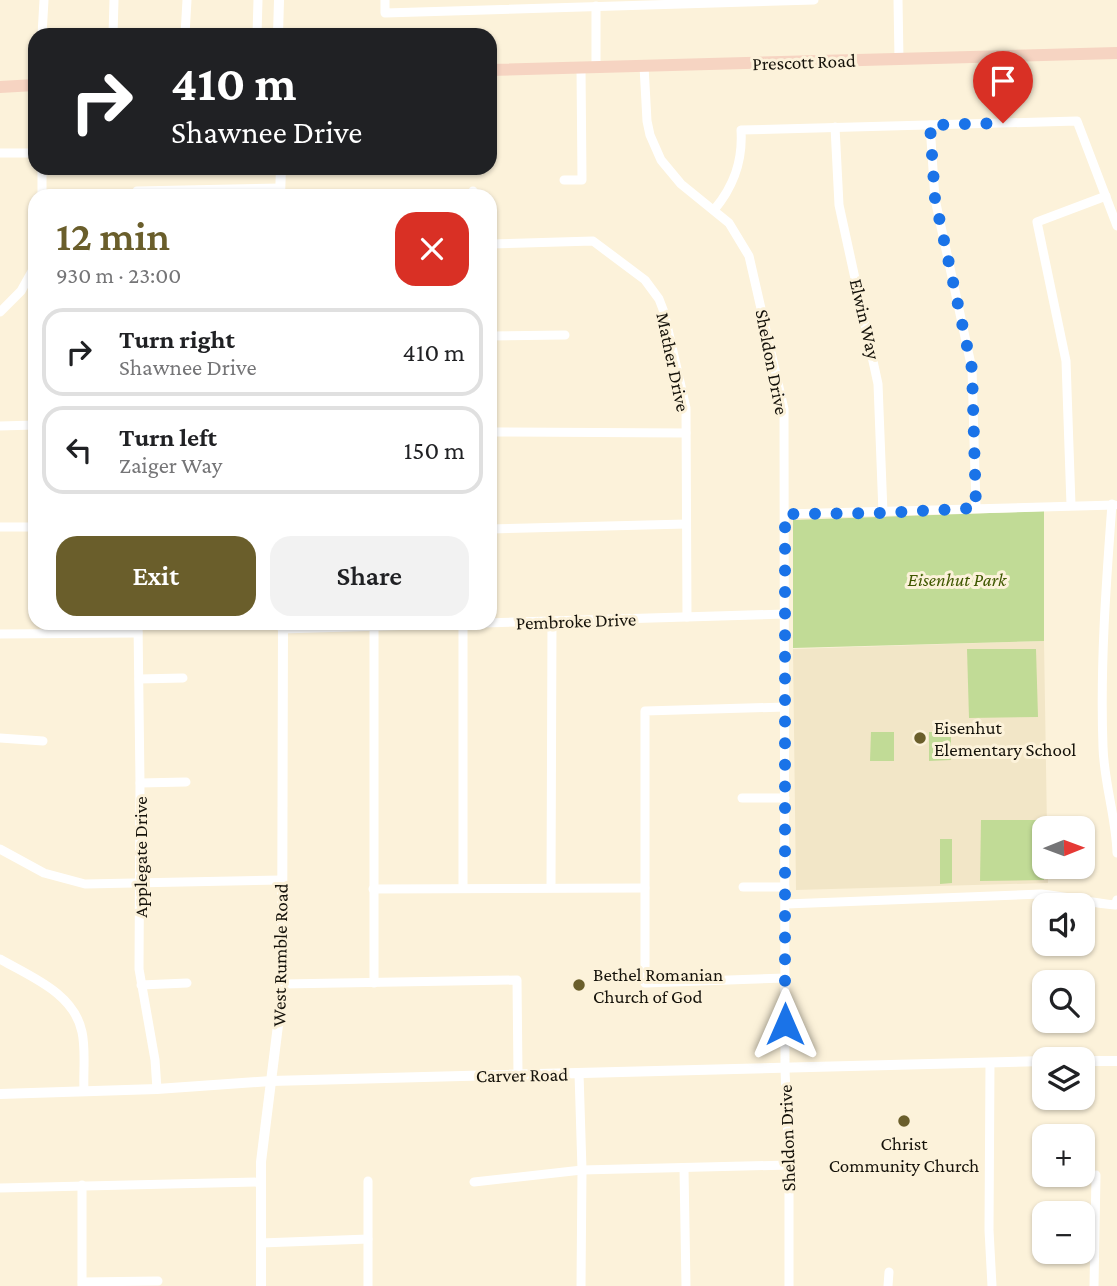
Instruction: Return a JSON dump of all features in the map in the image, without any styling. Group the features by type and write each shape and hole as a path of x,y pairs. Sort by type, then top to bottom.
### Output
{"main road":[{"name":"Prescott Road","path":"497,70 1117,53"},
{"path":"0,87 28,85"}],"street":[{"path":"42,28 44,0"},
{"path":"113,28 114,0"},
{"path":"186,28 187,0"},
{"path":"257,28 258,0"},
{"path":"278,28 279,0"},
{"path":"385,0 385,13 465,5 596,6 644,2 814,0"},
{"path":"898,0 899,59"},
{"path":"596,6 596,67"},
{"name":"Sheldon Drive","path":"644,66 647,121 655,149 681,184 714,210 741,238 755,272 784,409 785,1070 789,1165 789,1286"},
{"path":"564,180 582,180 581,67"},
{"path":"714,210 724,198 737,173 741,156 741,130 1077,121 1117,226"},
{"path":"930,125 935,199 972,369 976,508"},
{"name":"Elwin Way","path":"835,127 839,205 878,384 883,513"},
{"path":"0,153 28,153"},
{"path":"1071,505 1066,361 1037,222 1106,196"},
{"name":"Mather Drive","path":"497,244 584,240 593,242 645,280 659,299 686,408 687,617"},
{"path":"0,312 21,292 28,279"},
{"path":"497,336 565,335"},
{"path":"0,425 28,425"},
{"path":"497,432 686,433"},
{"path":"785,514 1114,505 1104,617 1103,746 1105,774 1117,835 1117,853"},
{"path":"497,529 686,524"},
{"path":"0,527 28,527"},
{"name":"Pembroke Drive","path":"497,623 785,614"},
{"path":"551,887 552,621"},
{"path":"0,634 92,630"},
{"name":"Applegate Drive","path":"138,630 141,985 155,1060 157,1089"},
{"name":"West Rumble Road","path":"261,1286 260,1182 283,984 283,630"},
{"path":"374,630 374,983"},
{"path":"463,630 463,887"},
{"path":"139,679 183,678"},
{"path":"785,707 645,711 645,983 786,978"},
{"path":"0,738 43,741"},
{"path":"140,783 186,782"},
{"path":"742,798 785,798"},
{"path":"0,849 44,873 85,884 281,880"},
{"path":"743,887 785,887"},
{"path":"373,889 645,888"},
{"path":"786,904 1041,894 1070,896 1096,903 1116,903"},
{"path":"1,962 51,988 75,1013 83,1034 84,1091"},
{"path":"283,984 517,980 519,1074"},
{"path":"141,985 187,983"},
{"name":"Carver Road","path":"0,1094 157,1089 271,1081 785,1070 1032,1061"},
{"path":"1095,1061 1117,1061"},
{"path":"990,1063 989,1230 992,1286"},
{"path":"579,1073 582,1170 580,1286"},
{"path":"474,1182 582,1170 789,1165"},
{"path":"684,1169 686,1286"},
{"path":"1094,1286 1096,1175"},
{"path":"368,1181 368,1286"},
{"path":"0,1188 260,1182"},
{"path":"82,1185 82,1284 158,1281"},
{"path":"261,1243 368,1239"},
{"path":"888,1272 888,1286"}],"shaded area":[{"name":"Eisenhut Elementary School","path":"1044,641 1047,816 1032,816 1032,879 1048,879 1048,883 796,890 793,649"}],"green space":[{"name":"Eisenhut Park","path":"1044,511 1044,641 793,648 793,520"},
{"path":"967,649 1036,649 1038,717 969,718"},
{"path":"871,732 894,732 894,761 870,761"},
{"path":"929,732 951,732 951,760 929,761"},
{"path":"981,820 1032,820 1032,879 1044,880 980,881"},
{"path":"940,839 952,839 952,883 940,884"}],"place":[{"name":"Eisenhut Elementary School","path":"920,738"},
{"name":"Bethel Romanian Church of God","path":"579,985"},
{"name":"Christ Community Church","path":"904,1121"}],"route":[{"path":"785,1024 785,514 976,508 972,369 935,199 930,125 1003,123"}]}
